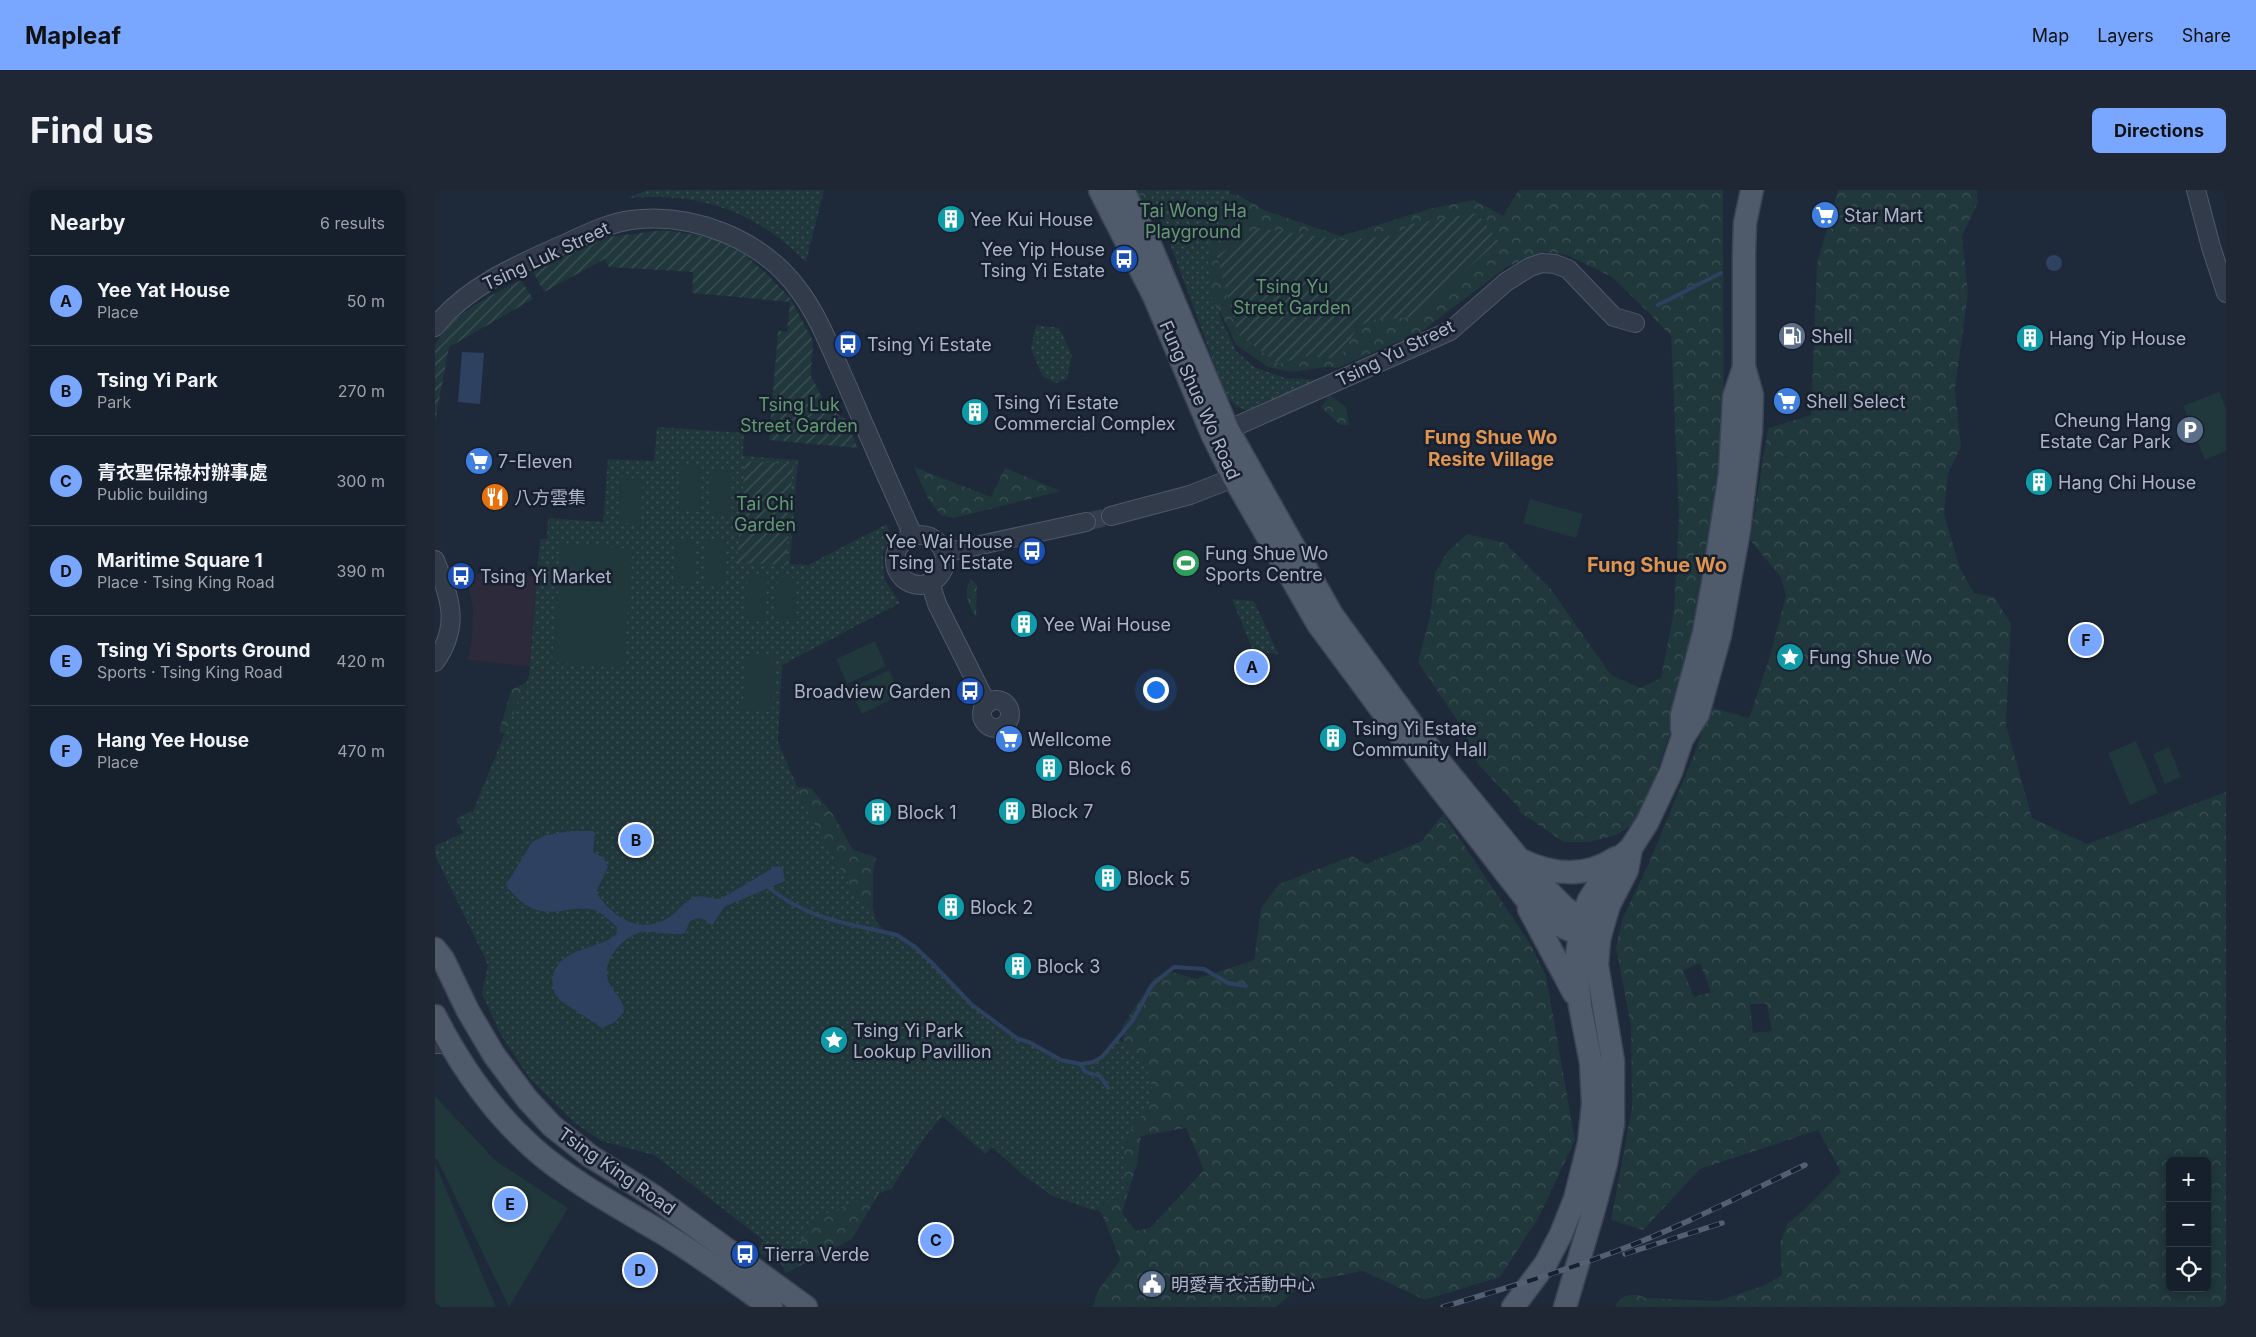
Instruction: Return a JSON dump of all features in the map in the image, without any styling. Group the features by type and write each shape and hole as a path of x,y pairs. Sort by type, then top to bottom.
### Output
{"main road":[{"name":"Fung Shue Wo Road","path":"1101,190 1318,624 1426,770 1513,882 1542,916 1591,929"},
{"name":"Fung Shue Wo Road","path":"1123,190 1147,239 1221,433"},
{"path":"1735,190 1745,223"},
{"path":"1513,1307 1546,1263 1561,1234 1575,1199 1589,1143 1593,1104 1592,1070 1589,1043 1580,1006 1576,963 1591,929 1609,905 1627,870 1631,848 1647,823 1671,772 1682,739 1682,714 1704,634 1727,497 1733,437 1733,397 1744,367 1745,223 1751,190"},
{"name":"Fung Shue Wo Road","path":"1243,474 1332,615 1438,760 1518,859 1557,903 1591,929"},
{"path":"1518,859 1537,868 1557,872 1579,872 1608,863 1631,848"},
{"path":"1513,882 1555,954 1580,1006"},
{"path":"1565,1307 1606,1163 1613,1124 1613,1061 1591,929"},
{"name":"Tsing King Road","path":"435,948 443,959 473,1020 494,1055 514,1083 552,1126 603,1165 652,1195 660,1221 771,1307"},
{"path":"435,966 459,1018 461,1030 459,1039 442,1044"},
{"name":"Tsing King Road","path":"435,1016 442,1044 464,1067 501,1117 533,1148 559,1168 660,1221 806,1307"}],"street":[{"path":"2196,190 2211,247 2226,293"},
{"name":"Tsing Luk Street","path":"435,327 456,304 483,284 577,238 616,223 647,219 679,221 713,229 730,236 751,246 777,264 803,297 819,323 913,535"},
{"name":"Tsing Yu Street","path":"1221,433 1450,331 1506,282 1530,267 1542,263 1555,264 1567,269 1614,317 1635,323"},
{"path":"1111,516 1190,495 1243,474"},
{"path":"944,553 1085,522"},
{"path":"913,535 929,536 941,546 944,553 945,560 941,573 930,582 914,584 906,581 897,570 895,556 897,549 901,543 913,535"},
{"path":"435,560 450,601 452,618 446,645 435,662"},
{"path":"930,582 937,604 987,704"}],"shaded area":[{"path":"480,573 537,576 529,666 468,660 472,639 473,608 467,580"}],"green space":[{"path":"648,190 824,190 806,262 766,229 746,217 724,208 679,198 627,198"},
{"path":"1127,190 1159,190 1162,214 1156,220 1150,207"},
{"name":"Tai Wong Ha Playground","path":"1147,190 1230,190 1222,234 1210,249 1208,260 1211,296 1236,351 1254,367 1285,378 1327,380 1277,403 1257,409 1242,409 1226,396 1172,249"},
{"path":"1215,190 1240,196 1266,211 1341,236 1433,208 1474,200 1503,216 1519,190 1723,190 1724,447 1692,667 1654,781 1638,822 1616,835 1590,842 1564,842 1518,811 1520,809 1478,764 1463,729 1418,662 1430,617 1435,573 1447,552 1467,534 1505,543 1550,588 1611,675 1640,688 1661,678 1674,611 1679,517 1671,336 1612,277 1567,255 1545,252 1508,266 1421,332 1337,368 1328,367 1291,372 1268,367 1236,345 1222,315 1191,286"},
{"path":"1838,190 1977,190 1978,202 1962,236 1968,293 1955,389 1961,447 1948,473 1944,514 1960,568 1974,593 1994,597 2011,624 2006,725 2032,818 2087,844 2226,792 2226,1307 1615,1307 1620,1299 1628,1295 1637,1295 1645,1298 1718,1301 1765,1285 1782,1275 1780,1244 1787,1224 1806,1208 1841,1172 1818,1130 1700,1169 1643,1230 1611,1220 1632,1107 1631,1026 1616,947 1622,920 1649,863 1695,752 1710,707 1749,718 1770,656 1786,595 1780,576 1750,540 1768,428 1811,415 1817,264","holes":["1700,963 1711,992 1694,997 1683,970","1750,1004 1767,1004 1772,1031 1753,1033"]},
{"name":"Tsing Yu Street Garden","path":"1477,213 1498,241 1415,317 1372,320 1358,326 1339,359 1304,356 1279,364 1238,334 1217,256 1257,228 1344,240 1391,236 1411,224"},
{"name":"Tsing Luk Street Garden","path":"663,230 711,237 744,254 790,298 813,341 811,376 826,406 845,419 858,448 769,440 778,331 787,332 790,302 692,293 693,272 609,267 605,259 544,292 533,272 574,250 609,237"},
{"path":"521,280 533,299 449,347 435,422 435,345 443,333 462,314 485,299"},
{"path":"1036,325 1059,328 1072,355 1067,379 1056,383 1042,376 1031,348"},
{"path":"2219,392 2226,409 2226,451 2205,460 2183,406"},
{"path":"1329,395 1346,407 1349,425 1340,425 1321,407"},
{"path":"657,427 744,433 743,456 798,460 790,564 808,565 887,524 891,537 883,553 884,579 900,603 782,665 778,742 809,814 855,895 885,932 897,935 915,947 971,1004 1018,1039 1029,1042 1061,1060 1077,1064 1093,1062 1102,1057 1118,1038 1145,1061 1152,1087 1149,1107 1134,1125 1126,1139 1123,1151 1124,1190 1095,1211 1053,1196 1024,1176 992,1147 985,1154 940,1114 891,1189 819,1216 786,1262 766,1257 757,1252 763,1240 654,1155 601,1141 576,1124 531,1080 501,1035 482,994 488,965 435,855 435,846 463,833 456,818 473,811 529,675 540,539 547,539 548,518 603,522 608,459 654,461"},
{"name":"Tai Chi Garden","path":"745,461 793,464 786,565 737,562"},
{"path":"682,465 702,467 699,512 679,510"},
{"path":"914,467 991,497 1005,468 1061,491 954,518 942,516 929,501"},
{"path":"713,469 733,471 729,516 709,514"},
{"path":"622,477 643,479 640,524 618,522"},
{"path":"1530,499 1583,514 1576,538 1523,523"},
{"path":"676,538 696,540 693,585 673,583"},
{"path":"707,539 727,541 724,586 704,584"},
{"path":"562,543 633,549 623,668 552,662"},
{"path":"748,575 768,577 764,621 745,620"},
{"path":"778,576 797,578 794,622 774,621"},
{"path":"971,579 977,585 976,618 969,604 967,594 968,584"},
{"path":"1232,599 1254,601 1278,654 1253,651"},
{"path":"875,641 886,666 847,684 836,659"},
{"path":"746,655 776,657 772,712 742,710"},
{"path":"889,670 901,695 862,714 850,689"},
{"path":"542,674 787,786 811,788 834,816 853,850 876,857 873,872 873,908 880,935 957,1005 1074,1075 1124,1046 1122,1027 1154,978 1169,971 1196,979 1254,960 1261,908 1279,884 1352,856 1366,864 1422,841 1443,814 1531,945 1546,976 1575,1140 1539,1217 1500,1277 1425,1300 1363,1271 1305,1282 1276,1307 1093,1307 1098,1291 1120,1260 1102,1214 1090,1202 945,1113 882,1188 852,1239 786,1273 515,737 499,732 511,690","holes":["1186,1128 1204,1170 1150,1228 1136,1231 1122,1213 1137,1164 1141,1136"]},
{"path":"2136,741 2158,793 2130,805 2108,753"},
{"path":"2169,747 2181,777 2165,784 2153,754"},
{"path":"435,1096 496,1161 568,1208 509,1307 437,1159 435,1159"},
{"path":"435,1164 496,1307 435,1307"}],"water":[{"path":"2051,255 2057,255 2062,260 2060,269 2051,271 2046,266 2046,260"},
{"path":"462,352 484,353 480,404 458,402"},
{"path":"572,831 593,831 595,833 593,852 604,858 608,867 596,892 602,901 618,916 637,924 647,925 668,918 687,901 695,897 722,898 779,866 783,870 785,881 724,907 712,926 705,920 698,918 690,921 685,933 643,932 631,936 624,941 609,962 607,977 621,1001 624,1012 615,1022 602,1028 561,1001 554,990 553,976 563,960 579,951 608,940 616,935 617,927 594,910 576,909 550,912 532,908 522,902 506,885 532,842 546,835"}],"waterway":[{"path":"1658,305 1721,273"},
{"path":"769,888 800,908 815,914 846,924 897,935 915,947 971,1004 1018,1039 1029,1042 1061,1060 1081,1064 1086,1072 1100,1076 1108,1088"},
{"path":"1081,1064 1093,1062 1102,1057 1133,1020 1152,985 1174,967 1204,969 1228,983 1246,986"}],"tunnel":[{"path":"1086,522 1111,516"}],"railway":[{"path":"1443,1307 1593,1260 1638,1243 1805,1165"},
{"path":"1625,1254 1722,1223"}],"place":[{"name":"Star Mart","path":"1825,215"},
{"name":"Yee Kui House","path":"951,219"},
{"name":"Yee Yip House Tsing Yi Estate","path":"1124,259"},
{"name":"Shell","path":"1792,336"},
{"name":"Hang Yip House","path":"2030,338"},
{"name":"Tsing Yi Estate","path":"848,344"},
{"name":"Shell Select","path":"1787,401"},
{"name":"Tsing Yi Estate Commercial Complex","path":"975,412"},
{"name":"Cheung Hang Estate Car Park","path":"2190,430"},
{"name":"7-Eleven","path":"479,461"},
{"name":"Hang Chi House","path":"2039,482"},
{"name":"八方雲集","path":"495,497"},
{"name":"Yee Wai House Tsing Yi Estate","path":"1032,551"},
{"name":"Fung Shue Wo Sports Centre","path":"1186,563"},
{"name":"Tsing Yi Market","path":"461,576"},
{"name":"Yee Wai House","path":"1024,624"},
{"name":"Hang Yee House","path":"2086,640"},
{"name":"Fung Shue Wo","path":"1790,657"},
{"name":"Yee Yat House","path":"1252,667"},
{"name":"Broadview Garden","path":"970,691"},
{"name":"Tsing Yi Estate Community Hall","path":"1333,738"},
{"name":"Wellcome","path":"1009,739"},
{"name":"Block 6","path":"1049,768"},
{"name":"Block 7","path":"1012,811"},
{"name":"Block 1","path":"878,812"},
{"name":"Tsing Yi Park","path":"636,840"},
{"name":"Block 5","path":"1108,878"},
{"name":"Block 2","path":"951,907"},
{"name":"Block 3","path":"1018,966"},
{"name":"Tsing Yi Park Lookup Pavillion","path":"834,1040"},
{"name":"Tsing Yi Sports Ground","path":"510,1204"},
{"name":"青衣聖保祿村辦事處","path":"936,1240"},
{"name":"Tierra Verde","path":"745,1254"},
{"name":"Maritime Square 1","path":"640,1270"},
{"name":"明愛青衣活動中心","path":"1152,1284"}],"district":[{"name":"Fung Shue Wo Resite Village","path":"1491,448"},
{"name":"Fung Shue Wo","path":"1657,565"}]}
